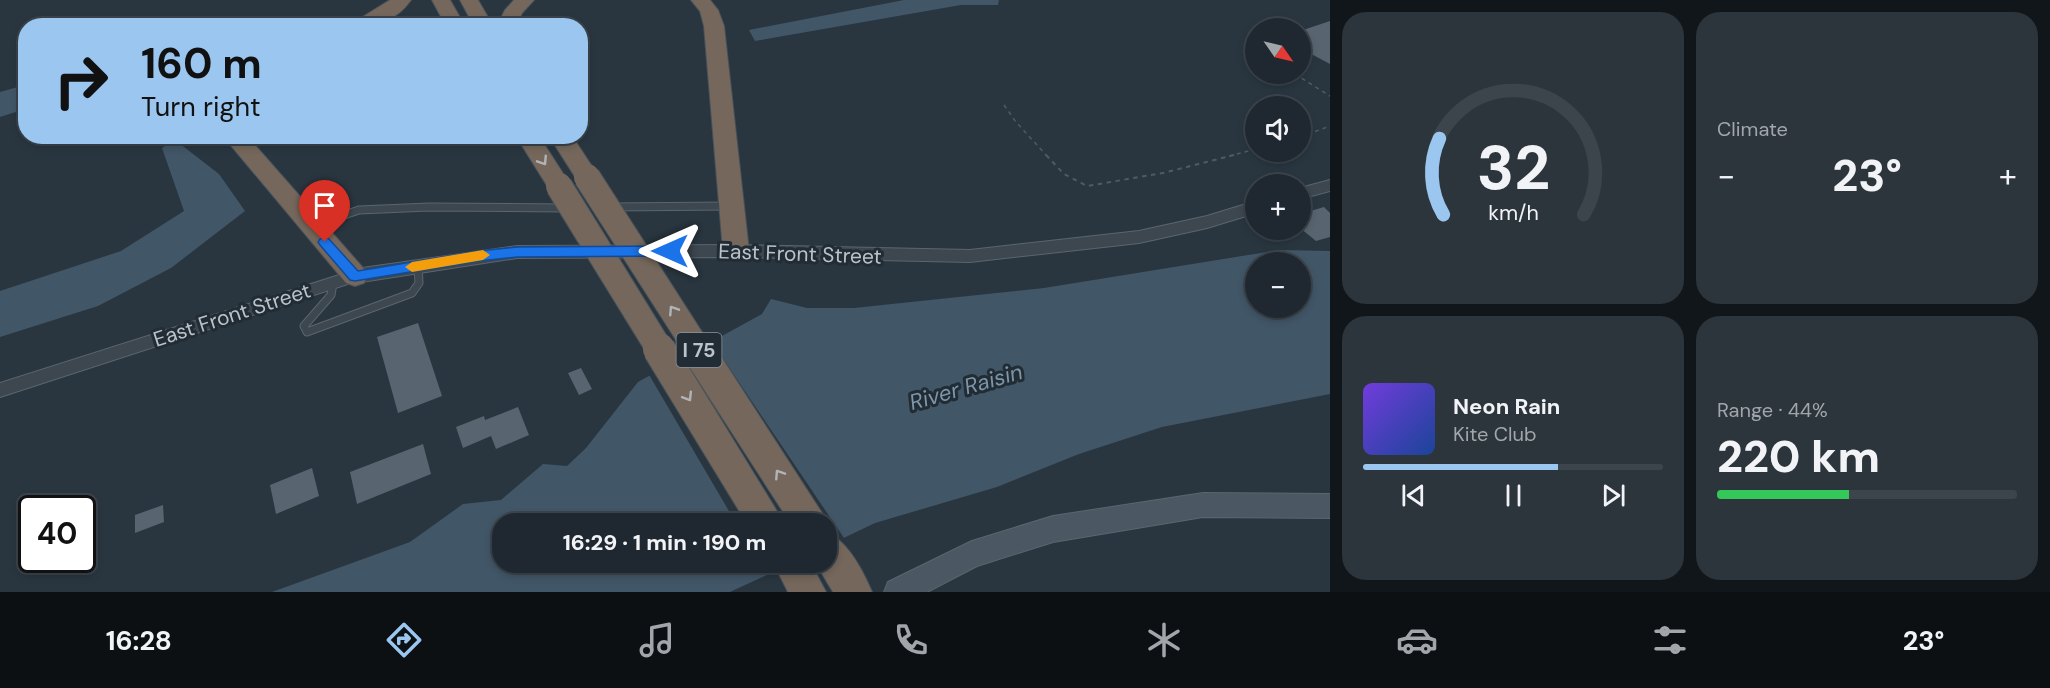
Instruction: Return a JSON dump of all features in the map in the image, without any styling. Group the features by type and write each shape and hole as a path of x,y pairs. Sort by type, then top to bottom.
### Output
{"highway":[{"path":"375,18 402,0"},
{"path":"441,0 451,18"},
{"path":"469,0 479,18"},
{"path":"509,18 525,0"},
{"path":"700,0 709,10 714,26 736,251"},
{"path":"241,144 311,226 344,280"},
{"name":"I 75","path":"531,144 759,513"},
{"name":"I 75","path":"565,144 803,513"},
{"path":"837,566 854,592"},
{"path":"797,573 808,592"}],"main road":[{"path":"898,592 972,554 1053,529 1203,505 1330,506"}],"street":[{"path":"1311,191 1330,185"},
{"name":"East Front Street","path":"0,390 344,280 418,266 517,252 736,251 893,256 980,255 1139,237 1207,222 1245,210"}],"lane":[{"path":"596,207 733,206"},
{"path":"311,226 333,217 368,209 584,208"},
{"path":"344,280 303,326 304,330 307,332 412,292 419,283 418,266"}],"path":[{"path":"1311,84 1330,96"},
{"path":"1004,105 1016,122 1064,174 1087,186 1173,171 1245,152"},
{"path":"1311,133 1330,126"}],"water":[{"path":"904,0 999,0 998,5 961,5 755,41 749,30"},
{"path":"18,87 18,111 0,117 0,92"},
{"path":"168,144 180,144 219,174 245,211 171,268 98,306 0,337 0,291 121,251 184,211 162,148"},
{"name":"River Raisin","path":"1279,250 1330,251 1330,394 1162,427 1079,454 997,487 875,523 837,541 837,513 492,513 492,573 771,573 730,592 272,592 410,542 463,504 501,500 543,464 567,466 586,448 638,382 762,314 771,299 807,308 854,308 1044,288 1245,255 1245,318 1311,318 1311,252 1267,252"}],"pier":[{"path":"709,338 827,513 730,513 648,373"},
{"path":"837,528 846,541 837,545"}],"building":[{"path":"1330,21 1330,64 1311,54 1311,27"},
{"path":"1324,207 1330,213 1330,237 1316,241 1311,237 1311,211"},
{"path":"418,323 442,396 398,413 377,337"},
{"path":"581,368 592,389 579,395 568,373"},
{"path":"518,407 529,435 496,449 491,436 463,448 456,427 484,416 485,420"},
{"path":"423,444 431,474 357,504 350,472"},
{"path":"312,468 319,496 276,514 270,485"},
{"path":"163,505 164,522 135,533 135,515"}],"slow traffic":[{"path":"412,267 483,255"}],"route":[{"path":"325,242 355,276 517,252 670,251"}]}
